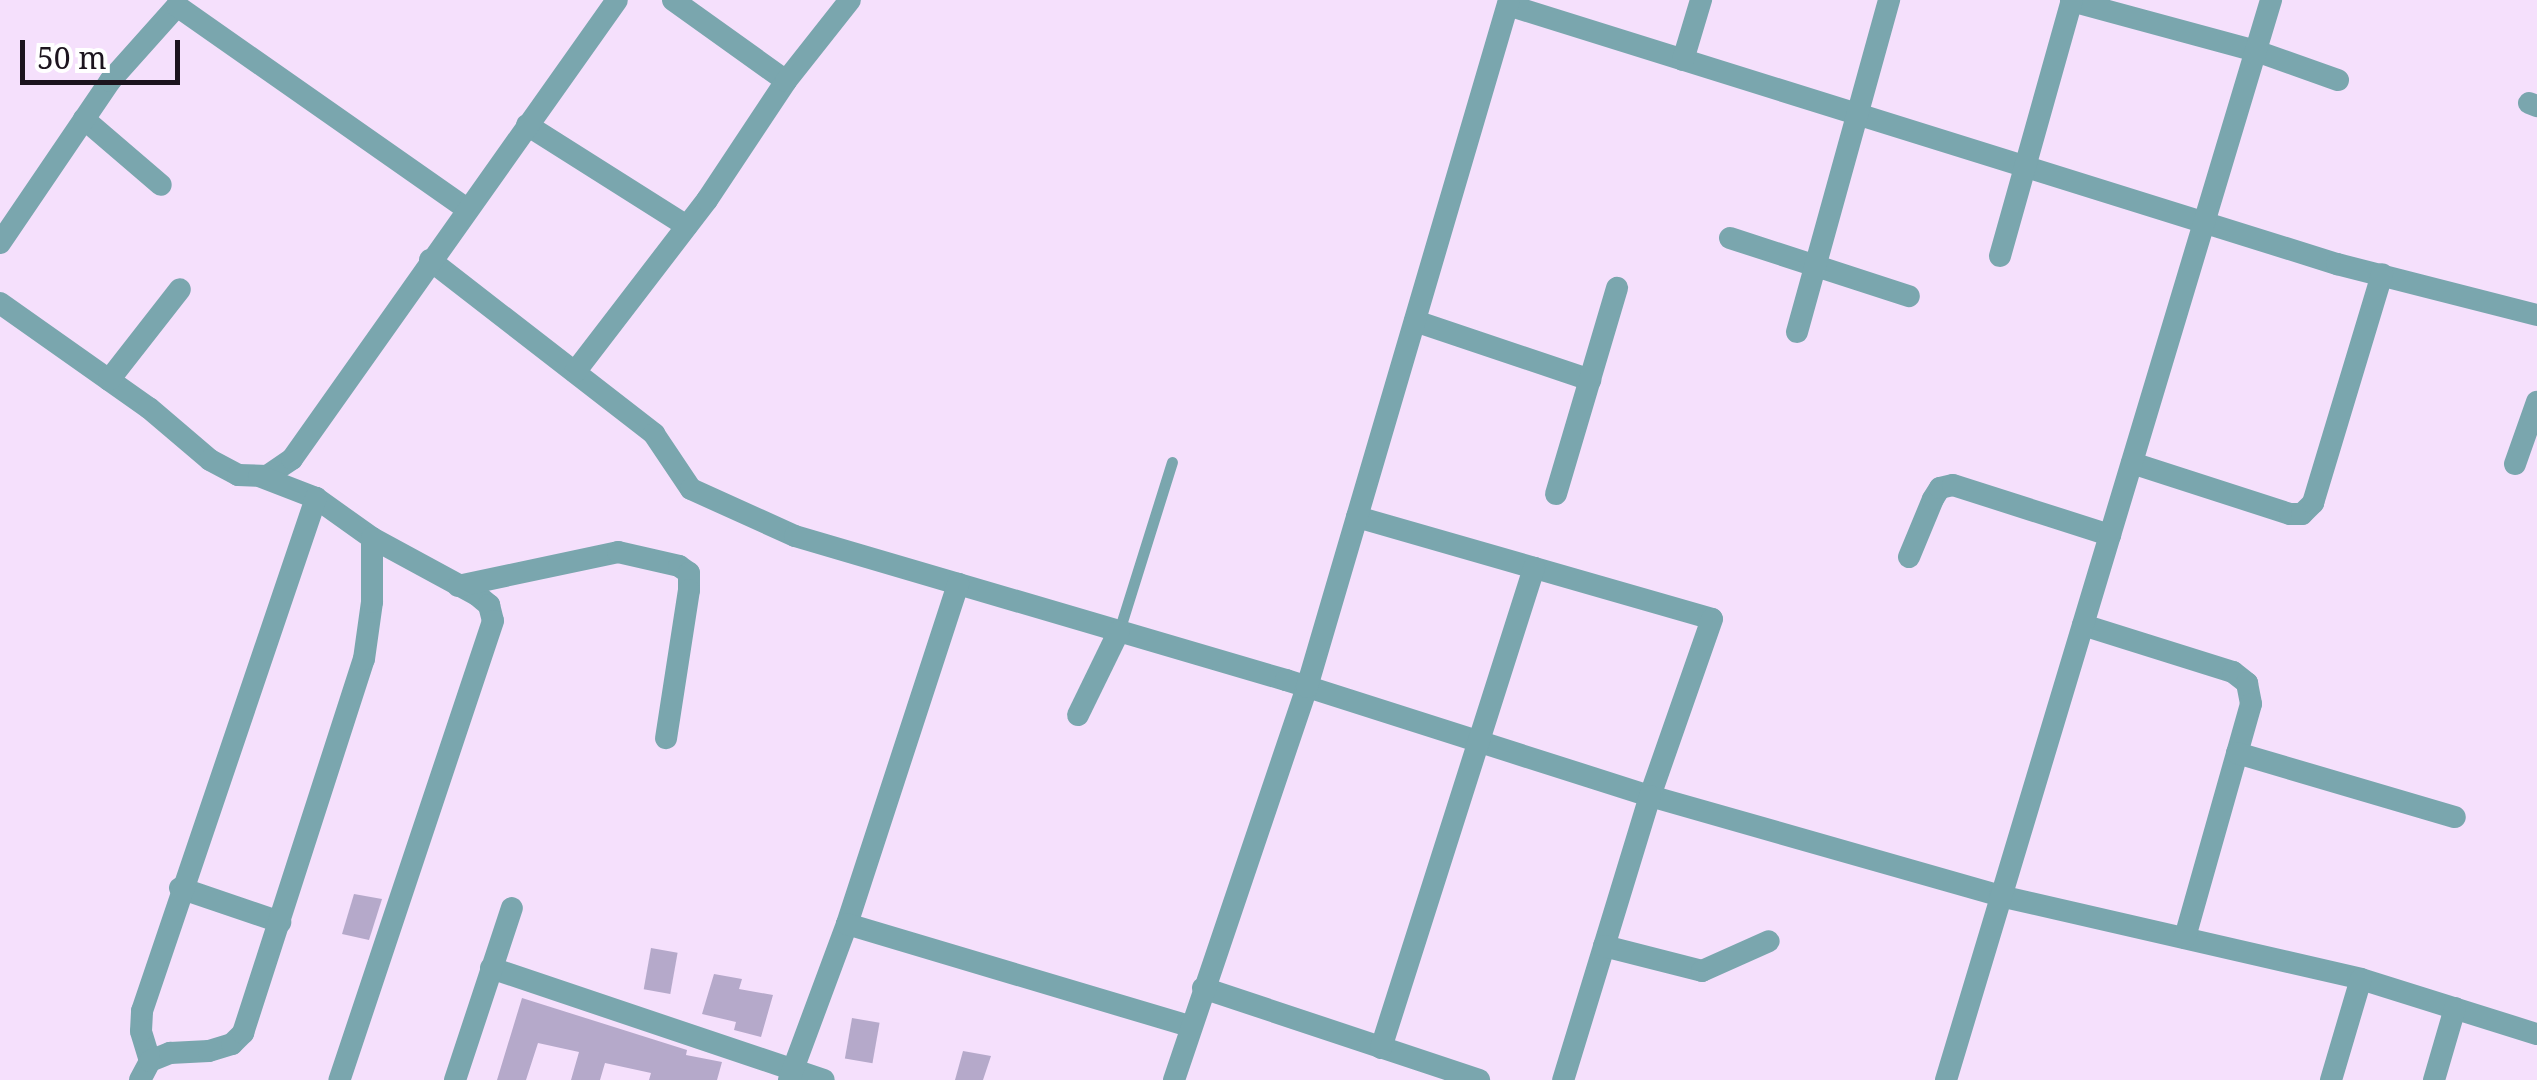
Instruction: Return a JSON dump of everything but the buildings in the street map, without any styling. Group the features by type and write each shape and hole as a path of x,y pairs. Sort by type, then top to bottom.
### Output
{"street":[{"path":"259,476 292,459 617,0"},
{"path":"673,0 786,82"},
{"path":"575,372 687,226 786,82 850,0"},
{"path":"1683,60 1701,0"},
{"path":"1797,332 1889,0"},
{"path":"2000,256 2072,0 2256,51 2338,80"},
{"path":"1946,1080 2271,0"},
{"path":"0,243 110,81 175,3 467,209"},
{"path":"1174,1080 1202,988 1308,687 1509,3 2206,224 2537,315"},
{"path":"84,120 161,185"},
{"path":"527,125 687,226"},
{"path":"1730,238 1909,296"},
{"path":"430,260 654,434 692,489 795,536 1308,687 1650,796 2000,896 2362,978 2537,1034"},
{"path":"2132,463 2290,514 2302,514 2313,503 2382,274"},
{"path":"1556,494 1617,288"},
{"path":"108,380 180,289"},
{"path":"0,303 210,460 238,475 259,476 316,498 372,538 489,604 494,621 490,642 339,1080"},
{"path":"1416,321 1590,380"},
{"path":"2515,464 2537,402"},
{"path":"1909,557 1933,499 1940,488 1953,486 2110,535"},
{"path":"316,498 180,888 142,1011 145,1070 170,1054 232,1044 244,1034 364,659 372,602 372,538"},
{"path":"1358,518 1712,618 1650,796 1563,1080"},
{"path":"458,586 618,552 679,566 690,573 666,738"},
{"path":"1381,1048 1534,568"},
{"path":"791,1075 847,924 958,584"},
{"path":"2083,625 2233,672 2247,683 2252,704 2185,938"},
{"path":"1078,715 1120,631"},
{"path":"2237,753 2455,817"},
{"path":"180,888 280,922"},
{"path":"454,1080 512,908"},
{"path":"847,924 1190,1026"},
{"path":"1604,946 1702,970 1769,941"},
{"path":"491,968 791,1075 824,1080"},
{"path":"2330,1080 2362,978"},
{"path":"1202,988 1478,1080"},
{"path":"2434,1080 2455,1008"}],"lane":[{"path":"1120,631 1172,462"}]}
